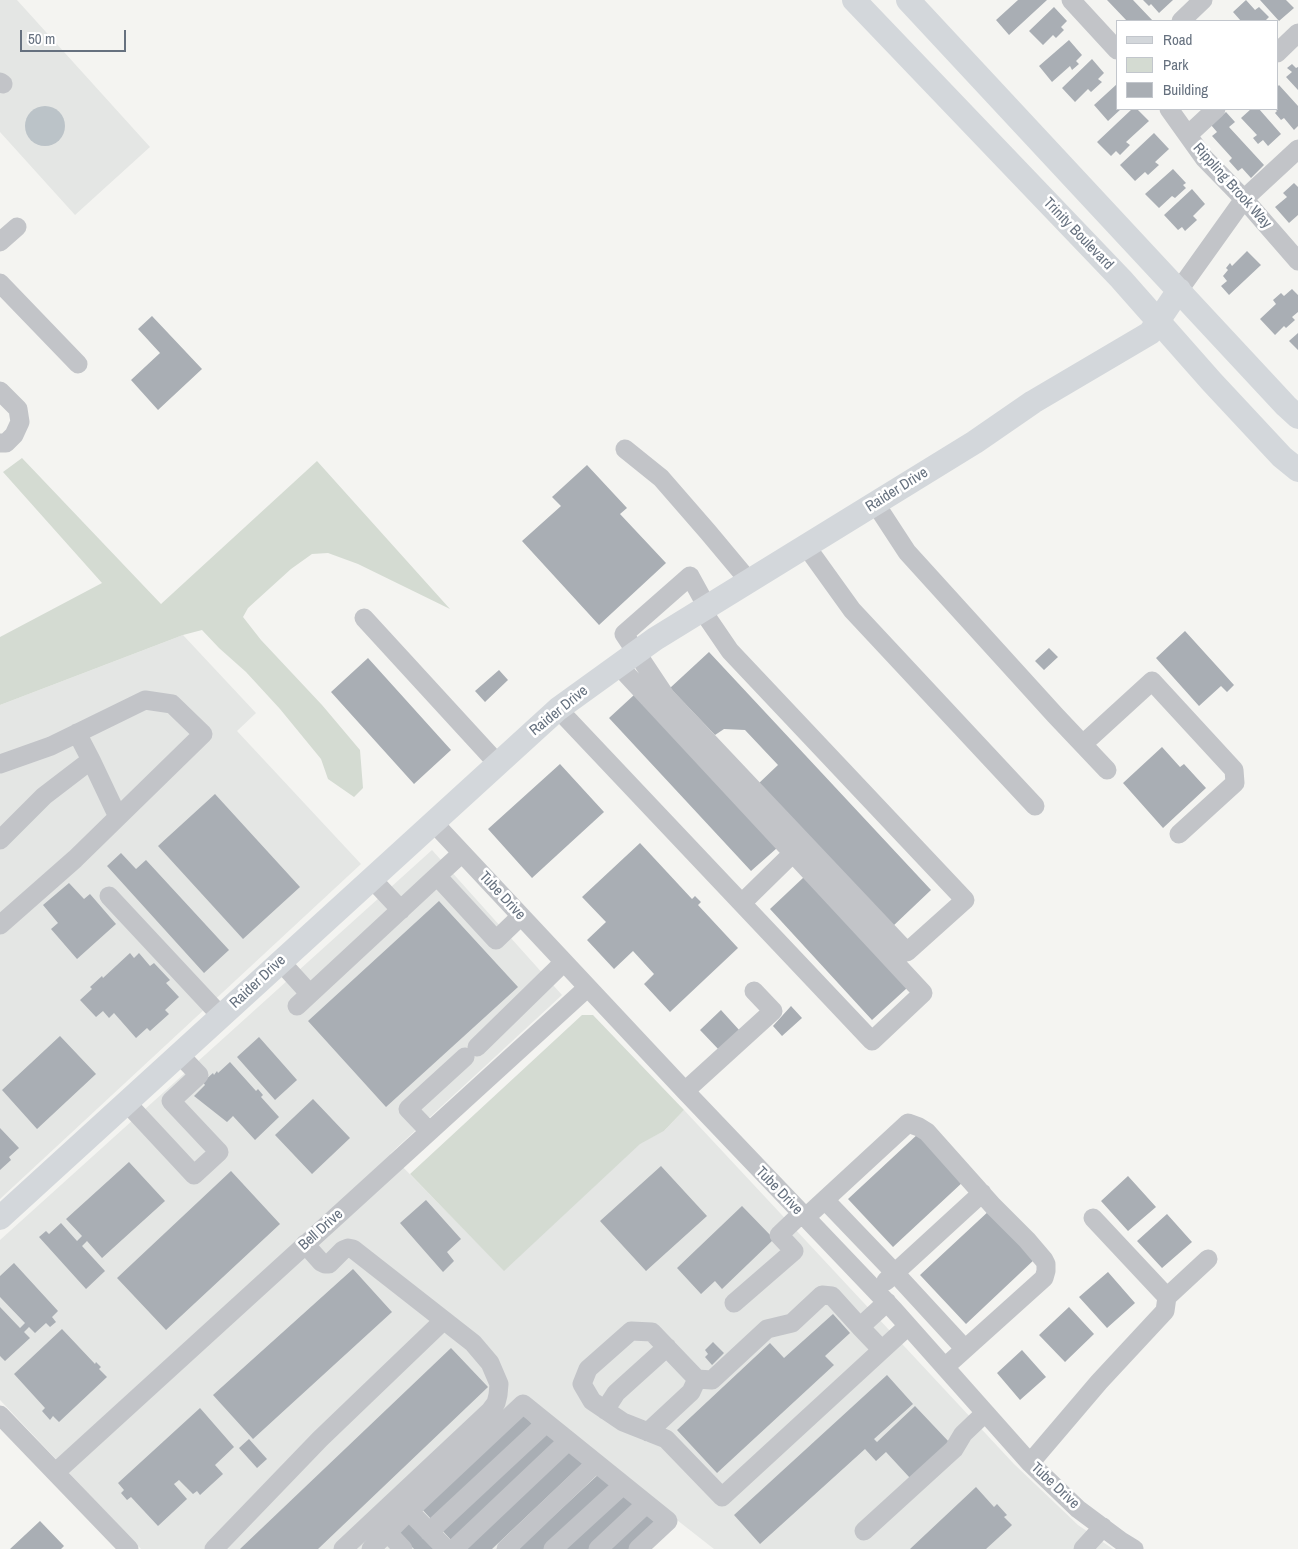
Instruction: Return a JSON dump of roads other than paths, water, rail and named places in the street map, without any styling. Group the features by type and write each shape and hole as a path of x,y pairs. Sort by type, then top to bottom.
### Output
{"main road":[{"name":"Trinity Boulevard","path":"854,0 1122,280 1282,457 1298,470"},
{"path":"908,0 1298,417"},
{"name":"Raider Drive","path":"0,1218 558,709 655,639 975,442 1034,402 1150,333 1179,290"}],"street":[{"path":"1182,20 1203,0"},
{"path":"1072,1 1116,49"},
{"path":"1278,51 1298,33"},
{"name":"Rippling Brook Way","path":"1170,110 1204,158 1244,199 1298,261"},
{"path":"1188,135 1215,110"},
{"path":"1179,290 1244,199 1298,149"},
{"path":"0,242 17,226"},
{"path":"0,284 78,364"},
{"path":"0,391 18,409 20,422 14,435 6,442 0,443"},
{"path":"625,449 661,478 749,581"},
{"path":"875,503 907,552 1107,770"},
{"path":"806,546 852,610 1035,806"},
{"path":"558,709 872,1041 923,993 793,853 627,659 624,634 690,576 704,608 730,651 965,900 907,952 666,697 627,659"},
{"path":"364,618 498,764"},
{"path":"1083,744 1152,680 1234,770 1235,783 1179,834"},
{"path":"0,764 51,746 145,700 172,704 204,734 75,859 0,925"},
{"path":"77,733 118,817"},
{"path":"0,840 44,796 90,760"},
{"name":"Tube Drive","path":"433,822 587,988 881,1296 1030,1463 1078,1508 1134,1549"},
{"path":"280,962 304,1000 462,853"},
{"path":"742,903 793,853"},
{"path":"437,876 496,940 521,916"},
{"path":"371,878 401,910"},
{"path":"109,896 221,1016"},
{"path":"429,1132 408,1109 477,1047 564,962"},
{"name":"Bell Drive","path":"56,1472 587,988"},
{"path":"685,1091 772,1011 754,992"},
{"path":"477,1047 509,1059"},
{"path":"126,1102 194,1175 218,1152 171,1101 199,1075 179,1054"},
{"path":"734,1303 794,1251 779,1235 825,1200 908,1123 919,1126 927,1132 1027,1240 1044,1260 1046,1271 1044,1278 945,1367"},
{"path":"860,1327 895,1273 982,1193"},
{"path":"825,1200 965,1349"},
{"path":"1093,1218 1168,1297"},
{"path":"305,1244 324,1264 329,1264 344,1250 348,1248 353,1249 473,1343 490,1363 498,1384 496,1403 483,1418 343,1549"},
{"path":"1030,1463 1099,1382 1166,1311 1168,1297 1208,1259"},
{"path":"882,1350 832,1296 822,1295 792,1323 767,1330 712,1380 698,1379 652,1332 632,1331 588,1369 582,1384 592,1401 623,1422 666,1439 722,1496 882,1350 908,1326"},
{"path":"214,1549 320,1439 444,1320"},
{"path":"605,1410 616,1393 667,1347"},
{"path":"648,1432 691,1392 698,1379"},
{"path":"371,1549 523,1404 668,1521 638,1549"},
{"path":"864,1531 954,1449 963,1434 985,1413"},
{"path":"0,1415 129,1549"},
{"path":"429,1532 546,1423"},
{"path":"454,1549 568,1441"},
{"path":"506,1549 596,1463"},
{"path":"553,1549 623,1485"},
{"path":"598,1549 646,1504"},
{"path":"409,1512 446,1549"},
{"path":"1082,1549 1102,1527"},
{"path":"388,1532 403,1549"}]}
